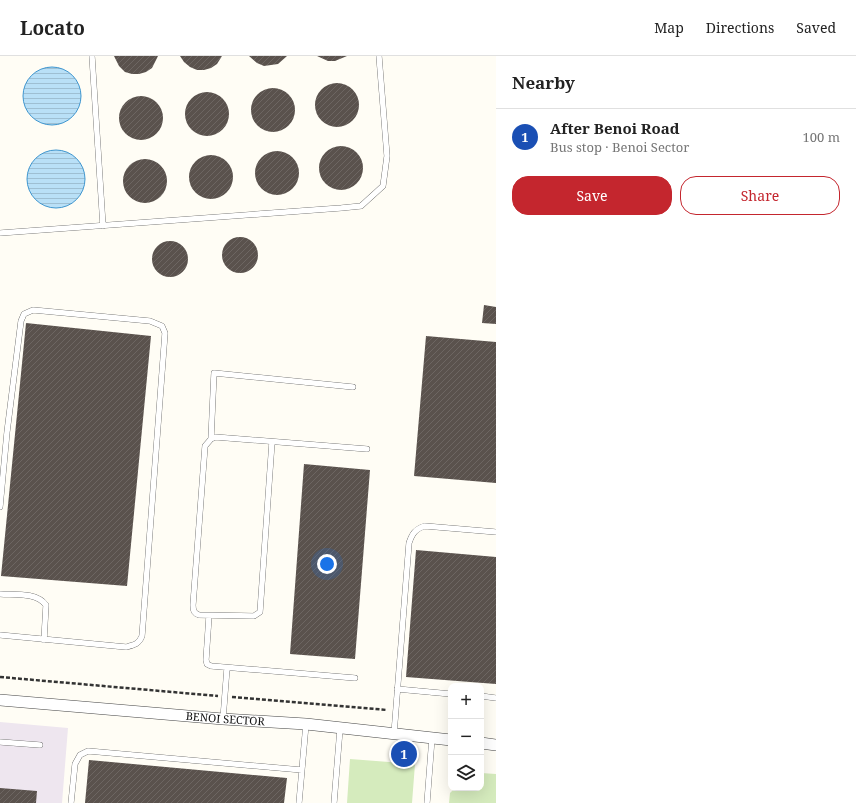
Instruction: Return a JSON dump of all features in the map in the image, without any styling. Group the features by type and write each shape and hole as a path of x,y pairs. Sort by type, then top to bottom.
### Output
{"street":[{"name":"BENOI SECTOR","path":"0,700 223,719 306,724 448,740"},
{"path":"484,743 496,745"}],"lane":[{"path":"92,56 103,226"},
{"path":"0,233 362,206 383,186 386,172 387,156 379,56"},
{"path":"0,507 8,417 21,320 24,314 33,310 150,321 162,326 165,333 142,636 140,642 126,647 0,635"},
{"path":"272,442 260,612 254,616 199,615 193,610 205,446 211,439 214,373 353,387"},
{"path":"211,439 215,438 367,449"},
{"path":"394,734 409,543 412,534 418,528 425,526 496,532"},
{"path":"0,594 33,596 42,600 46,605 44,640"},
{"path":"209,616 206,660 207,664 216,668 355,678"},
{"path":"223,719 227,668"},
{"path":"397,689 448,694"},
{"path":"484,696 496,698"},
{"path":"299,803 306,724"},
{"path":"334,803 340,728"},
{"path":"427,803 432,738"},
{"path":"0,742 40,745"},
{"path":"71,803 74,764 80,755 88,751 302,770"}],"path":[{"path":"0,677 395,711"}],"shaded area":[{"path":"0,722 68,728 62,803 0,803"}],"green space":[{"path":"350,759 415,764 412,803 347,803"},
{"path":"484,773 496,774 496,803 449,803 450,793 452,791 484,791"}],"water":[{"path":"46,67 58,67 73,75 81,90 81,102 73,117 58,125 46,125 31,117 23,102 23,90 31,75"},
{"path":"50,150 62,150 77,158 85,173 85,185 77,200 62,208 50,208 35,200 27,185 27,173 35,158"}],"building":[{"path":"114,56 158,56 152,68 146,72 132,74 125,72 119,66"},
{"path":"180,56 222,56 217,64 211,68 197,70 190,67"},
{"path":"249,56 287,56 278,64 264,66 257,63"},
{"path":"317,56 347,56 335,61 328,61"},
{"path":"333,83 341,83 346,84 353,89 358,96 358,114 353,121 346,126 333,127 325,124 318,117 315,109 315,101 318,93 325,86"},
{"path":"269,88 277,88 282,89 289,94 294,101 294,119 289,126 282,131 269,132 261,129 254,122 251,114 251,106 254,98 261,91"},
{"path":"203,92 211,92 216,93 223,98 228,105 228,123 223,130 216,135 203,136 195,133 188,126 185,118 185,110 188,102 195,95"},
{"path":"137,96 145,96 150,97 157,102 162,109 162,127 157,134 150,139 137,140 129,137 122,130 119,122 119,114 122,106 129,99"},
{"path":"337,146 345,146 350,147 357,152 362,159 362,177 357,184 350,189 337,190 329,187 322,180 319,172 319,164 322,156 329,149"},
{"path":"273,151 281,151 286,152 293,157 298,164 298,182 293,189 286,194 273,195 265,192 258,185 255,177 255,169 258,161 265,154"},
{"path":"207,155 215,155 220,156 227,161 232,168 232,186 227,193 220,198 207,199 199,196 192,189 189,181 189,173 192,165 199,158"},
{"path":"141,159 149,159 154,160 161,165 166,172 166,190 161,197 154,202 141,203 133,200 126,193 123,185 123,177 126,169 133,162"},
{"path":"243,237 253,242 257,248 257,262 253,268 247,272 237,273 227,268 223,262 222,252 227,242 233,238"},
{"path":"173,241 183,246 187,252 187,266 183,272 177,276 167,277 157,272 153,266 152,256 157,246 163,242"},
{"path":"484,305 496,307 496,324 482,323"},
{"path":"26,323 151,336 127,586 1,576"},
{"path":"426,336 496,342 496,483 414,476"},
{"path":"304,464 370,470 355,659 290,654"},
{"path":"416,550 496,557 496,684 406,677"},
{"path":"89,760 287,778 284,803 85,803"},
{"path":"0,788 37,791 36,803 0,803"}],"place":[{"name":"After Benoi Road","path":"404,754"}]}
